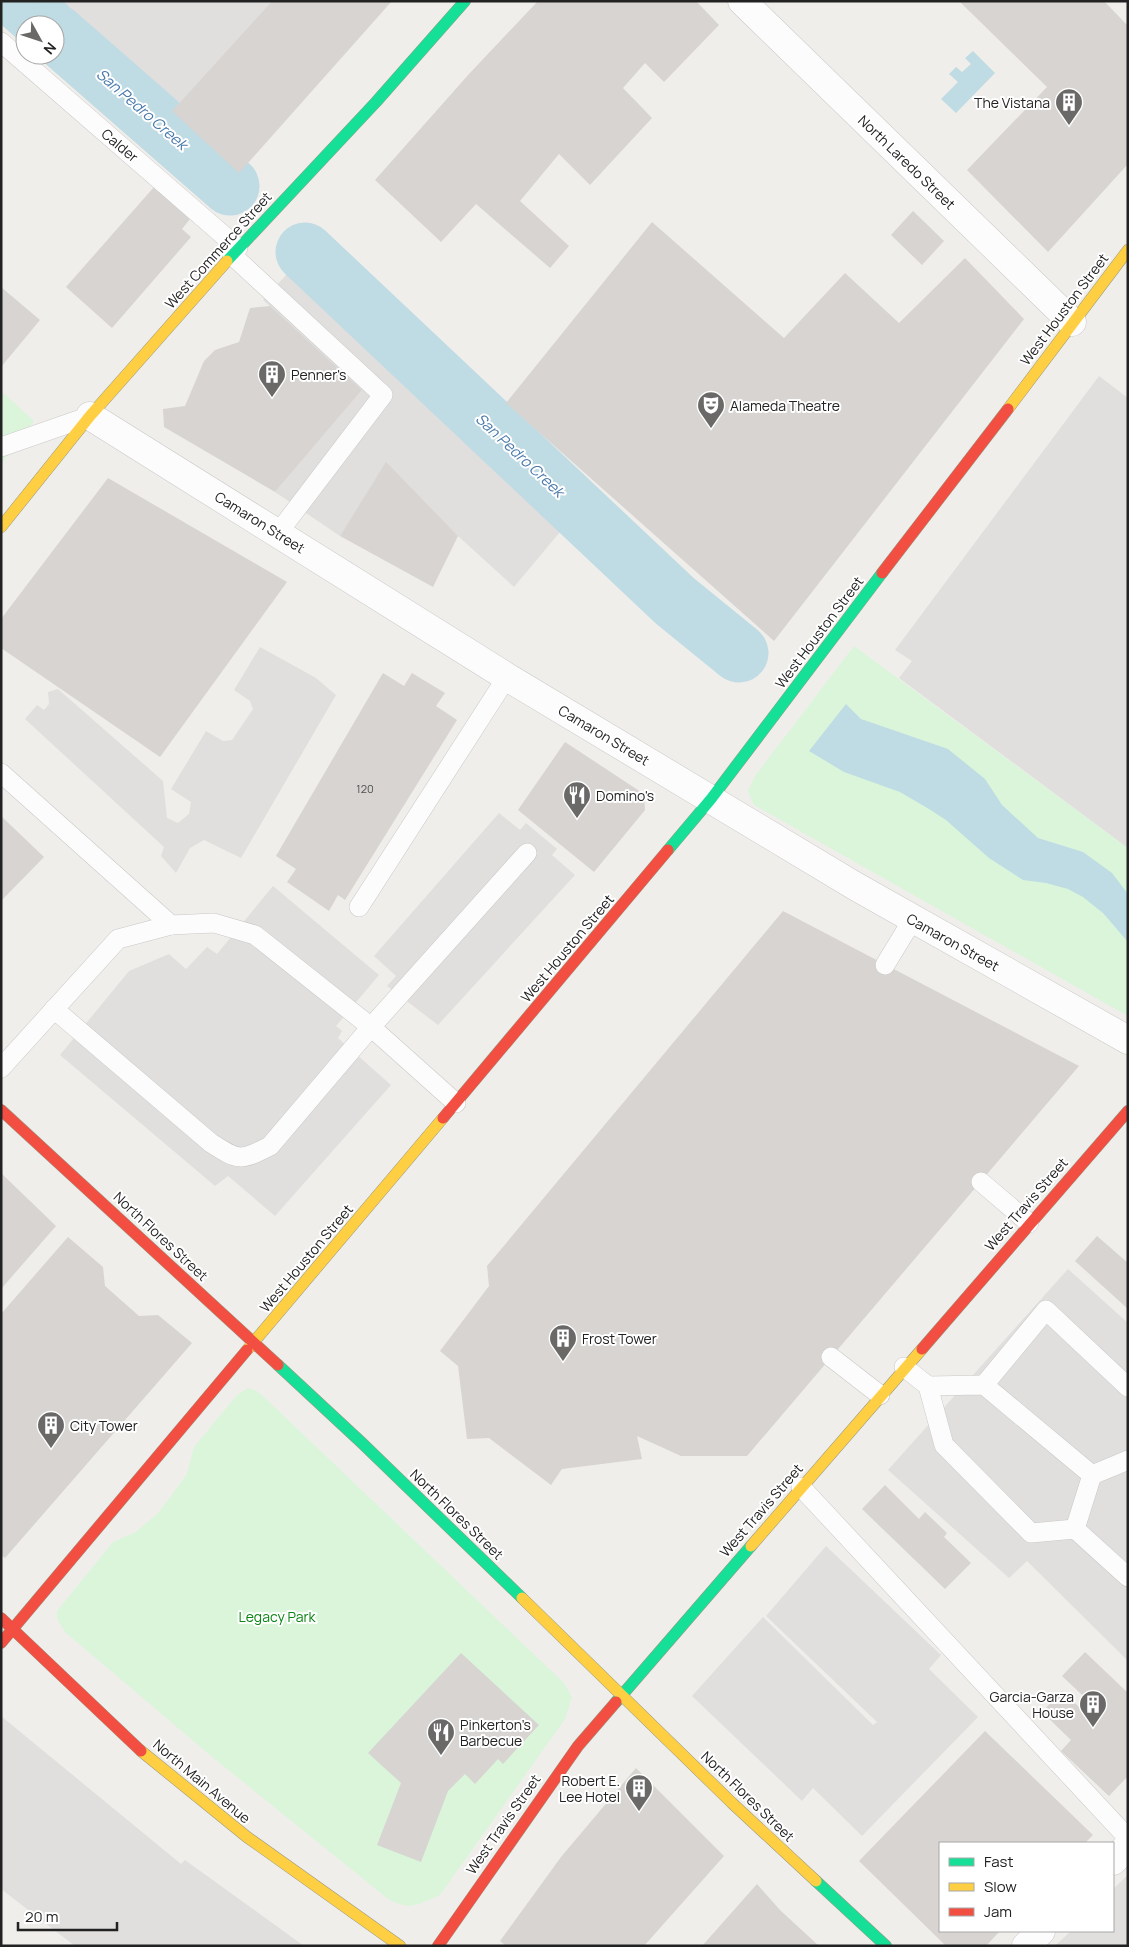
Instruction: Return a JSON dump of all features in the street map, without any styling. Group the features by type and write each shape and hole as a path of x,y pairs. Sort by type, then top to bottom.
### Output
{"main road":[{"name":"West Commerce Street","path":"1,527 90,416 235,252 376,102 465,1"},
{"name":"West Houston Street","path":"1,1643 711,799 1128,250"},
{"name":"North Flores Street","path":"1,1110 255,1342 732,1803 886,1946"},
{"name":"West Travis Street","path":"438,1946 545,1790 578,1746 904,1367 1128,1111"},
{"name":"North Main Avenue","path":"1,1618 157,1765 192,1794 262,1849 400,1946"}],"street":[{"name":"North Laredo Street","path":"742,1 1072,322"},
{"name":"Camaron Street","path":"90,416 507,676 711,799 913,919 1128,1040"},
{"path":"1114,1860 1128,1846"},
{"path":"1026,1946 1040,1932"}],"lane":[{"name":"Calder","path":"1,42 235,252 383,395 278,533"},
{"path":"1,447 90,416"},
{"path":"360,907 507,676"},
{"path":"1,773 171,925"},
{"path":"54,1009 211,1143 234,1158 248,1157 270,1146 371,1027 527,852"},
{"path":"885,965 913,919"},
{"path":"1,1068 118,938 171,925 214,923 255,935 371,1027 456,1103"},
{"path":"981,1182 1029,1223"},
{"path":"984,1385 1046,1310 1128,1387"},
{"path":"831,1358 880,1395"},
{"path":"904,1367 928,1386 944,1445 1031,1533 1075,1529 1128,1577"},
{"path":"928,1386 984,1385 1092,1475"},
{"path":"1075,1529 1092,1475 1128,1460"},
{"path":"801,1487 1128,1838"}],"green space":[{"path":"1,391 34,421 1,464"},
{"path":"854,646 1128,848 1128,1016 754,805 748,791 755,776"},
{"name":"Legacy Park","path":"248,1388 257,1391 265,1398 564,1683 572,1697 565,1719 440,1895 420,1904 408,1906 388,1899 211,1756 65,1632 57,1619 57,1611 113,1542 136,1532 159,1512 187,1474 194,1447 237,1395"}],"shaded area":[{"path":"60,1 272,1 172,111"},
{"path":"300,260 575,514 514,587 458,536 386,463 340,536 275,492 362,390 263,300"},
{"path":"1099,376 1128,398 1128,848 899,678 912,661 895,650"},
{"path":"260,647 316,678 336,695 241,858 204,840 190,848 176,873 161,856 164,847 25,719 37,705 44,710 49,704 48,692 58,689 163,781 167,818 178,823 189,814 191,802 171,789 206,731 223,741 232,740 253,709 250,701 234,690"},
{"path":"499,813 520,830 526,823 557,849 552,855 575,875 438,1025 387,986 396,976 374,956"},
{"path":"273,886 379,975 336,1026 342,1031 338,1038 391,1085 275,1216 228,1176 215,1186 60,1055 129,971 169,954 186,969 207,947 217,954"},
{"path":"1068,1269 1128,1323 1128,1661 1027,1561 1009,1578 888,1470"},
{"path":"826,1546 941,1655 929,1669 978,1717 862,1836 813,1788 802,1801 692,1696 763,1617 873,1725 877,1722 766,1616"},
{"path":"1,1716 181,1864 185,1860 304,1946 75,1946 1,1889"},
{"path":"1128,1875 1128,1946 1055,1946 1070,1932 1114,1932 1114,1888"}],"water":[{"path":"973,51 995,73 956,113 941,99 958,82 949,74 956,67 962,72 971,64 965,58"},
{"path":"846,704 861,719 948,749 985,779 1002,805 1038,838 1083,852 1112,873 1128,894 1128,942 1103,913 1083,897 1068,889 1046,883 1023,880 989,858 946,820 929,809 900,792 844,772 809,751"}],"building":[{"path":"272,1 392,1 239,173 172,111"},
{"path":"538,1 696,1 719,25 664,82 645,63 623,88 652,118 590,185 559,154 520,201 569,246 550,268 476,204 441,242 375,180 469,74"},
{"name":"The Vistana","path":"959,1 1104,1 1128,26 1128,164 1048,252 967,170 1047,87"},
{"path":"154,187 190,219 182,229 191,237 112,328 66,287"},
{"path":"913,211 944,241 922,265 891,235"},
{"name":"Alameda Theatre","path":"652,222 784,338 845,273 899,323 965,258 1024,319 774,641 506,403"},
{"path":"1,287 40,320 1,367"},
{"name":"Penner's","path":"270,306 362,390 275,492 164,427 163,409 185,406 204,361 215,350 239,342 250,308"},
{"path":"386,462 458,536 433,587 340,536"},
{"path":"108,478 287,582 160,757 1,648 1,619"},
{"path":"383,673 404,686 412,673 445,693 436,706 457,720 345,900 338,895 329,911 287,882 296,869 276,856"},
{"path":"565,742 644,794 645,810 594,872 518,810"},
{"path":"1,816 44,857 1,901"},
{"path":"783,911 1079,1066 747,1456 681,1456 637,1436 642,1459 562,1469 551,1485 489,1438 467,1439 458,1366 440,1351 489,1286 487,1266"},
{"path":"1,1173 56,1226 1,1289"},
{"path":"1097,1236 1128,1263 1128,1309 1075,1261"},
{"name":"City Tower","path":"68,1237 103,1267 105,1286 139,1316 158,1315 192,1343 5,1558 1,1555 1,1314"},
{"path":"885,1485 919,1519 925,1512 947,1533 944,1537 971,1563 945,1589 862,1509"},
{"name":"Garcia-Garza House","path":"1085,1652 1128,1693 1128,1776 1109,1796 1061,1751 1071,1740 1042,1712 1062,1691 1090,1717 1097,1709 1062,1676"},
{"name":"Pinkerton’s Barbecue","path":"461,1653 539,1725 503,1764 498,1759 475,1784 465,1774 448,1791 421,1862 377,1845 401,1783 368,1753"},
{"path":"985,1731 1093,1835 1086,1842 939,1842 939,1932 999,1932 986,1946 946,1946 859,1861"},
{"name":"Robert E. Lee Hotel","path":"636,1768 724,1856 644,1946 506,1946 500,1941 561,1857"},
{"path":"757,1884 780,1910 819,1946 702,1946"}],"waterway":[{"name":"San Pedro Creek","path":"19,1 35,15"},
{"name":"San Pedro Creek","path":"65,42 230,186"},
{"name":"San Pedro Creek","path":"305,252 675,601 739,653"}],"traffic: fast":[{"path":"227,261 376,102 465,1"},
{"path":"668,850 711,799 882,573"},
{"path":"278,1365 362,1443 522,1598"},
{"path":"616,1702 751,1546"},
{"path":"816,1881 886,1946"}],"traffic: slow":[{"path":"1008,409 1128,250"},
{"path":"1,527 90,416 227,261"},
{"path":"247,1350 443,1118"},
{"path":"751,1546 922,1349"},
{"path":"522,1598 732,1803 816,1881"},
{"path":"141,1751 247,1837 400,1946"}],"traffic: jam":[{"path":"882,573 1008,409"},
{"path":"443,1118 668,850"},
{"path":"1,1110 278,1365"},
{"path":"922,1349 1128,1111"},
{"path":"1,1643 247,1350"},
{"path":"1,1618 141,1751"},
{"path":"438,1946 578,1746 616,1702"}],"place":[{"name":"The Vistana","path":"1069,126"},
{"name":"Penner's","path":"272,398"},
{"name":"Alameda Theatre","path":"711,429"},
{"name":"Domino's","path":"577,819"},
{"name":"Frost Tower","path":"563,1362"},
{"name":"City Tower","path":"51,1449"},
{"name":"Garcia-Garza House","path":"1093,1728"},
{"name":"Pinkerton’s Barbecue","path":"441,1756"},
{"name":"Robert E. Lee Hotel","path":"639,1812"}]}
